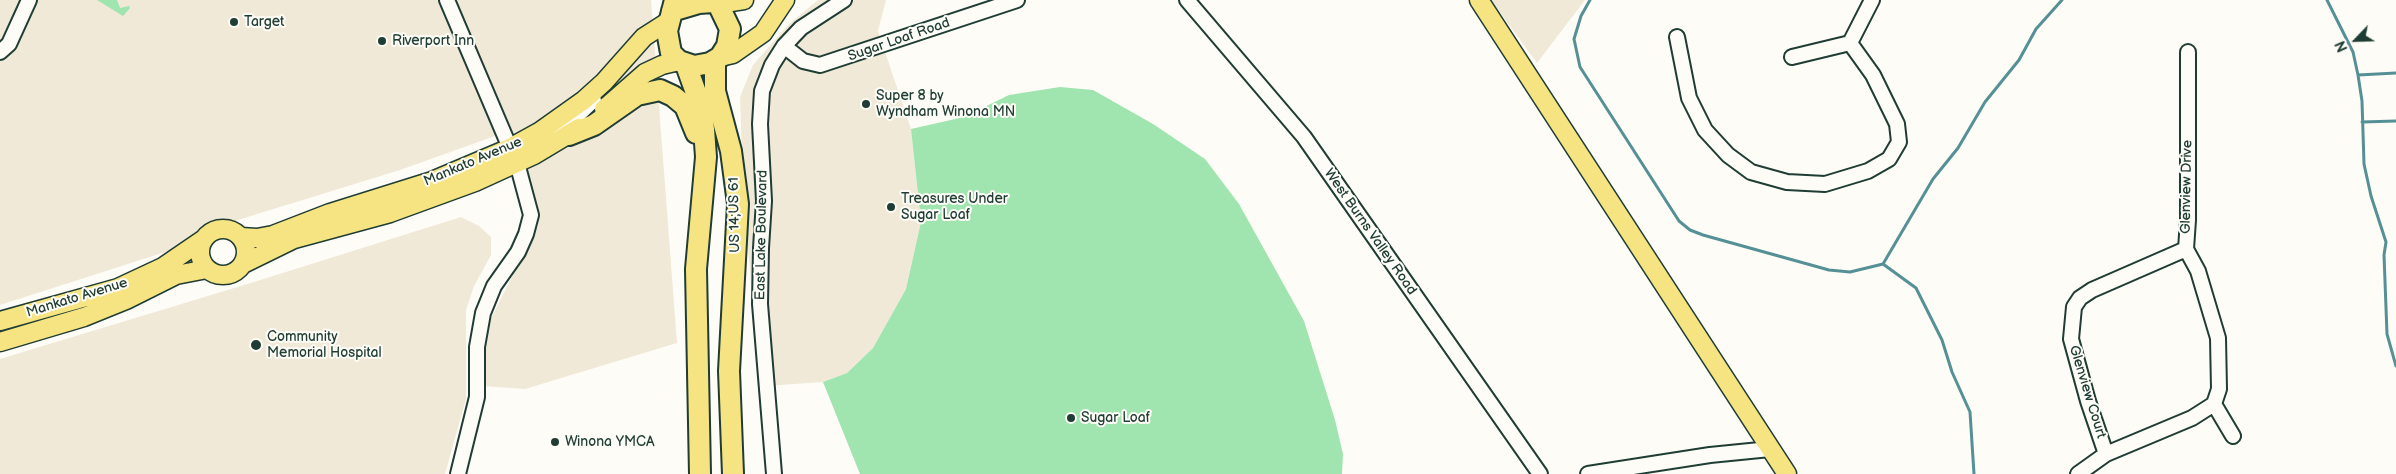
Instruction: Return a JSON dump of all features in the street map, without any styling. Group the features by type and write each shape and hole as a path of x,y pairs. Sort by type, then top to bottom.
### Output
{"highway":[{"path":"672,11 687,6 714,2"},
{"name":"US 14;US 61","path":"714,2 730,29 727,46 717,59 715,91 731,151 738,204 729,371 733,474"},
{"name":"US 14;US 61","path":"672,11 667,42 671,53 682,63 699,101 706,157 705,187 696,269 700,474"},
{"path":"682,63 702,66 717,59"},
{"path":"568,135 594,125 637,95 654,90 666,92 680,101 689,114 698,140 702,179 705,187"}],"main road":[{"path":"714,2 744,0"},
{"path":"717,59 733,54 763,33 786,0"},
{"path":"1479,0 1787,474"},
{"name":"Mankato Avenue","path":"0,342 84,317 126,300 176,275 207,269 213,273 225,275 235,272 243,264 270,249 294,239 390,213 433,198 513,156 604,82 644,37 672,11"},
{"name":"Mankato Avenue","path":"0,321 126,285 163,267 204,240 214,230 223,228 232,230 241,237 257,238 273,235 330,213 513,156 568,135 605,108 646,73 662,65 682,63"},
{"path":"241,237 246,250 243,264"},
{"path":"204,240 200,254 207,269"}],"street":[{"path":"0,52 9,44 29,0"},
{"path":"447,0 513,156 531,215 526,234 518,252 494,286 483,312 477,347 477,397 458,474"},
{"name":"East Lake Boulevard","path":"774,474 760,304 764,194 760,109 765,79 784,46 801,28 844,0"},
{"name":"Sugar Loaf Road","path":"784,46 803,61 820,65 1018,0"},
{"name":"West Burns Valley Road","path":"1187,0 1304,137 1540,474"},
{"path":"1792,57 1850,43 1872,0"},
{"path":"1677,37 1689,98 1705,130 1728,155 1751,172 1787,182 1825,184 1868,171 1889,159 1899,142 1897,124 1873,75 1850,43"},
{"name":"Glenview Drive","path":"2188,52 2188,220 2186,249 2198,271 2218,338 2219,389 2214,404"},
{"name":"Glenview Court","path":"2106,454 2088,401 2071,339 2074,307 2080,298 2092,290 2186,249"},
{"path":"2078,474 2106,454 2192,418 2214,404 2233,436"},
{"path":"1588,474 1710,455 1770,449"}],"shaded area":[{"path":"0,0 651,0 677,343 525,389 482,386 483,334 538,226 509,131 400,170 241,219 197,235 184,246 0,305"},
{"path":"818,0 886,0 878,31 911,129 921,222 906,289 873,348 847,373 823,382 765,386 760,320 754,321 743,183 740,97 753,65 789,24"},
{"path":"1491,0 1585,0 1537,63"},
{"name":"Community Memorial Hospital","path":"461,217 479,226 491,237 491,255 474,286 466,310 466,399 445,474 0,474 0,359"}],"green space":[{"path":"97,0 117,0 120,8 129,6 130,8 123,16"},
{"path":"1060,87 1093,90 1153,124 1205,159 1239,204 1304,321 1335,420 1343,454 1342,474 860,474 823,382 847,373 873,348 906,289 921,222 911,129 964,117 1009,95"}],"waterway":[{"path":"1590,0 1581,16 1574,39 1580,67 1679,221 1690,230 1703,235 1829,270 1850,272 1883,264 1933,179 1958,148 1985,102 2019,60 2036,29 2062,0"},
{"path":"2327,0 2353,52 2358,75 2362,101 2364,164 2371,196 2386,242 2384,255 2387,334 2396,366"},
{"path":"2358,75 2396,73"},
{"path":"2362,122 2396,121"},
{"path":"1883,264 1916,288 1942,340 1952,372 1970,412 1974,474"}],"place":[{"name":"Target","path":"234,22"},
{"name":"Riverport Inn","path":"382,41"},
{"name":"Super 8 by Wyndham Winona MN","path":"866,104"},
{"name":"Treasures Under Sugar Loaf","path":"891,207"},
{"name":"Community Memorial Hospital","path":"256,345"},
{"name":"Sugar Loaf","path":"1071,418"},
{"name":"Winona YMCA","path":"555,442"}]}
